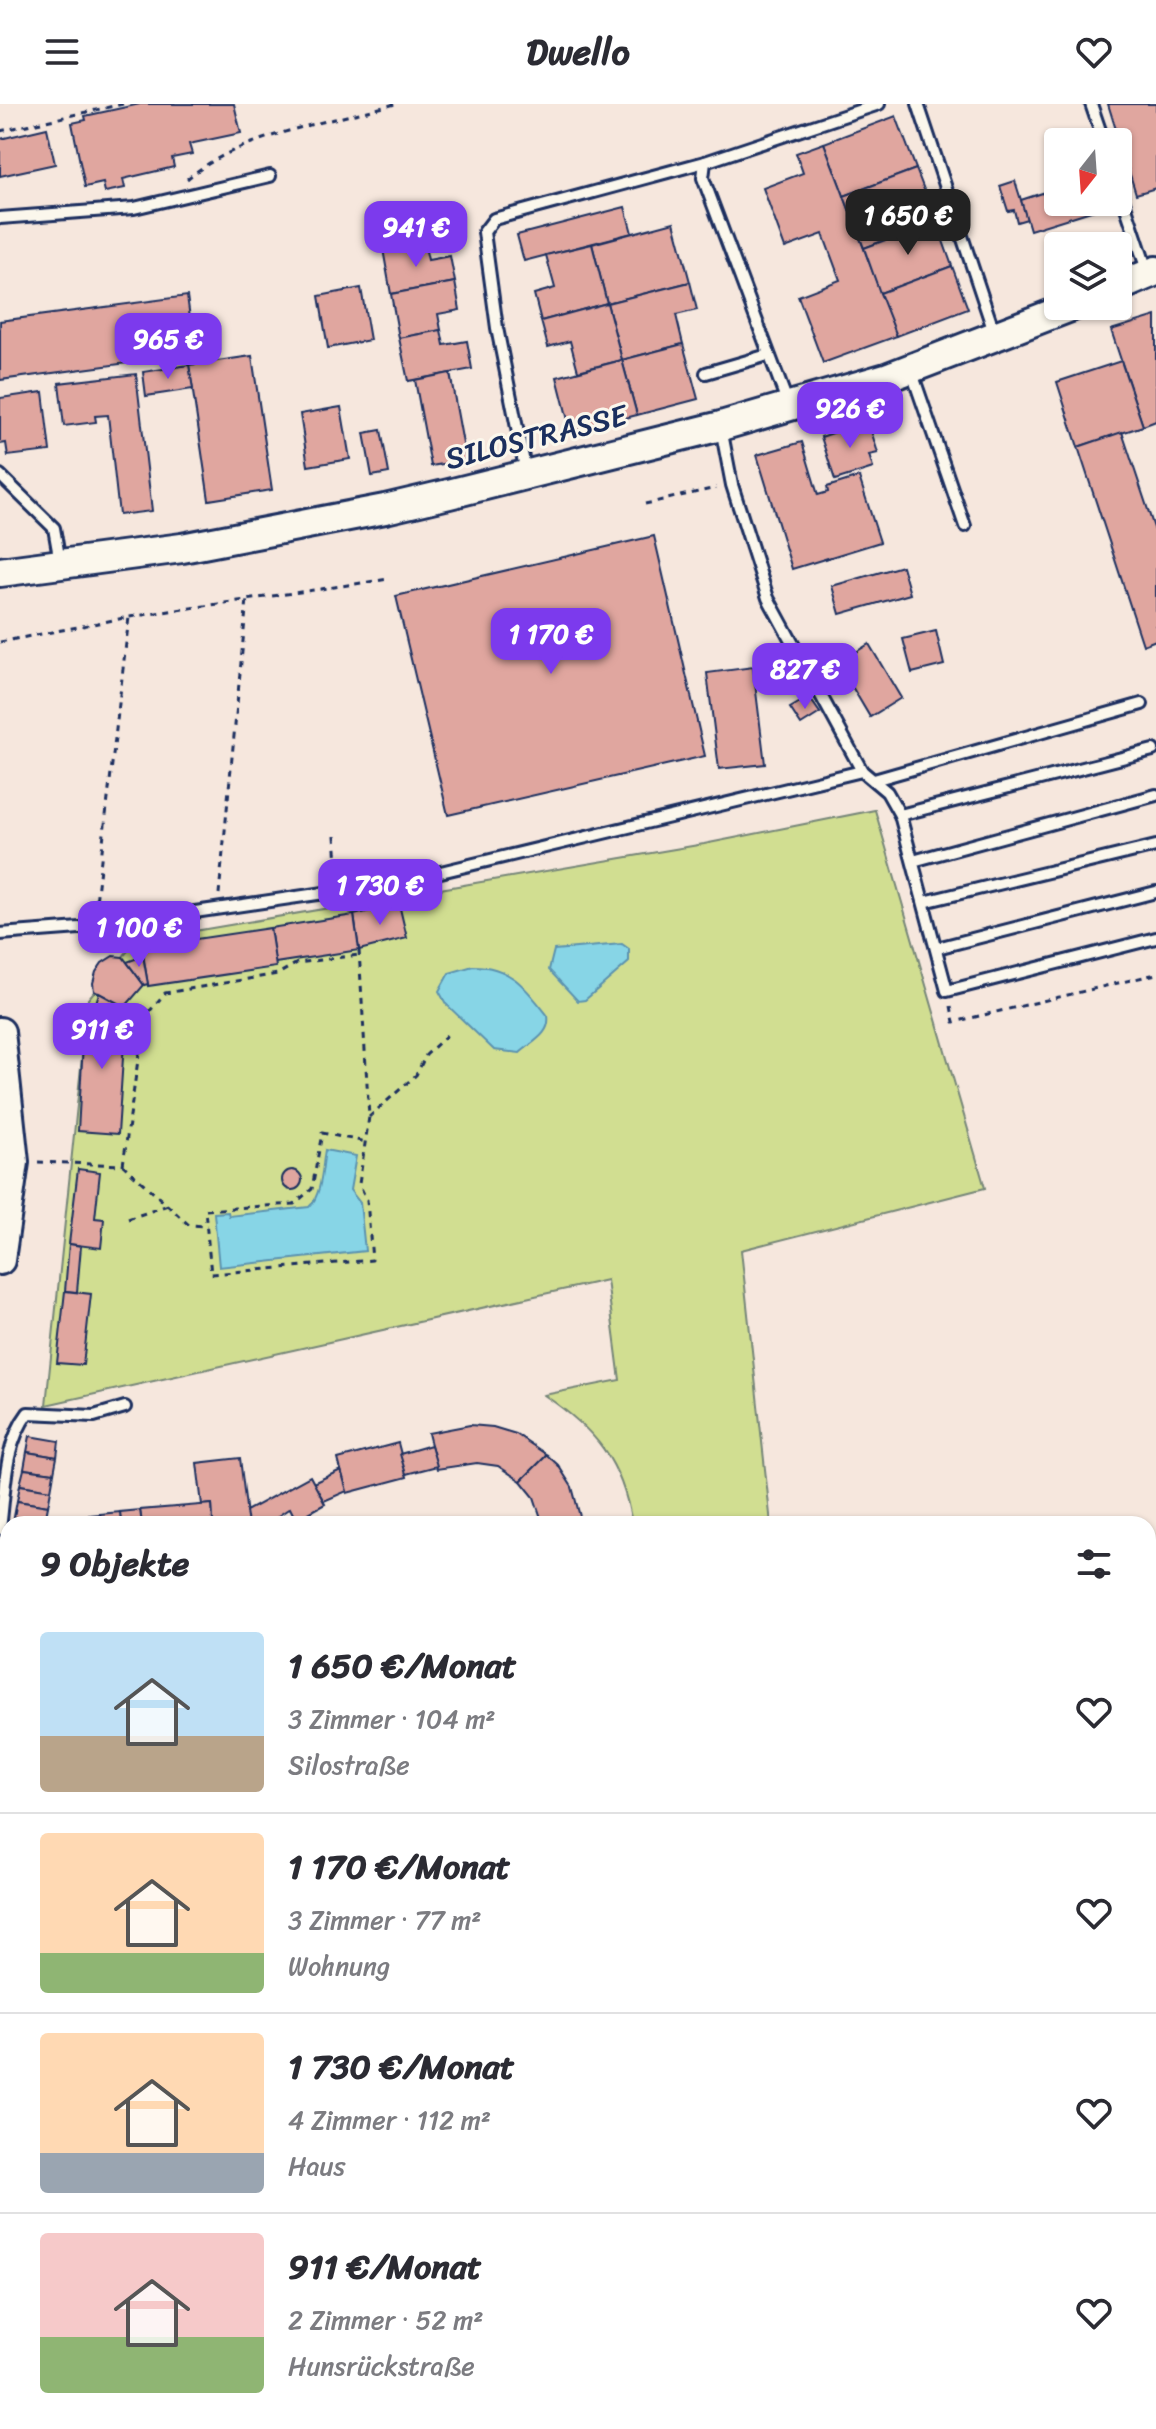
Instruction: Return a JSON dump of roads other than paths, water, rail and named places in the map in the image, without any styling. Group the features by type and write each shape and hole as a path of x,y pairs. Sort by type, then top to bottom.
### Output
{"main road":[{"path":"1132,281 1152,273"},
{"name":"SILOSTRASSE","path":"0,572 182,548 338,518 527,474 721,426 886,378 1044,318"},
{"path":"0,1032 14,1162 0,1260"}],"lane":[{"path":"527,474 497,328 484,232 494,219 705,162 879,104"},
{"path":"918,104 996,337"},
{"path":"1091,104 1099,128"},
{"path":"705,162 703,178 789,406"},
{"path":"0,218 134,208 270,176"},
{"path":"1130,216 1152,273"},
{"path":"706,373 768,355"},
{"path":"911,368 965,526"},
{"path":"721,426 732,485 768,598 862,771 887,792 900,815 947,991 1156,938"},
{"path":"0,475 54,528 60,564"},
{"path":"874,780 1142,704"},
{"path":"900,815 1153,750"},
{"path":"0,934 93,927 399,882 839,779 862,771"},
{"path":"913,861 1156,795"},
{"path":"924,902 1156,846"},
{"path":"937,948 1156,892"},
{"path":"2,1516 11,1446 18,1425 28,1413 94,1416 125,1407"}],"water":[{"path":"622,944 629,949 629,962 585,1000 578,1001 549,970 554,950"},
{"path":"473,966 508,974 525,988 548,1016 544,1033 520,1053 494,1050 446,1004 439,991 449,973"},
{"path":"325,1150 356,1156 350,1190 360,1203 365,1251 219,1267 214,1213 228,1212 229,1216 309,1207 319,1188"}]}
